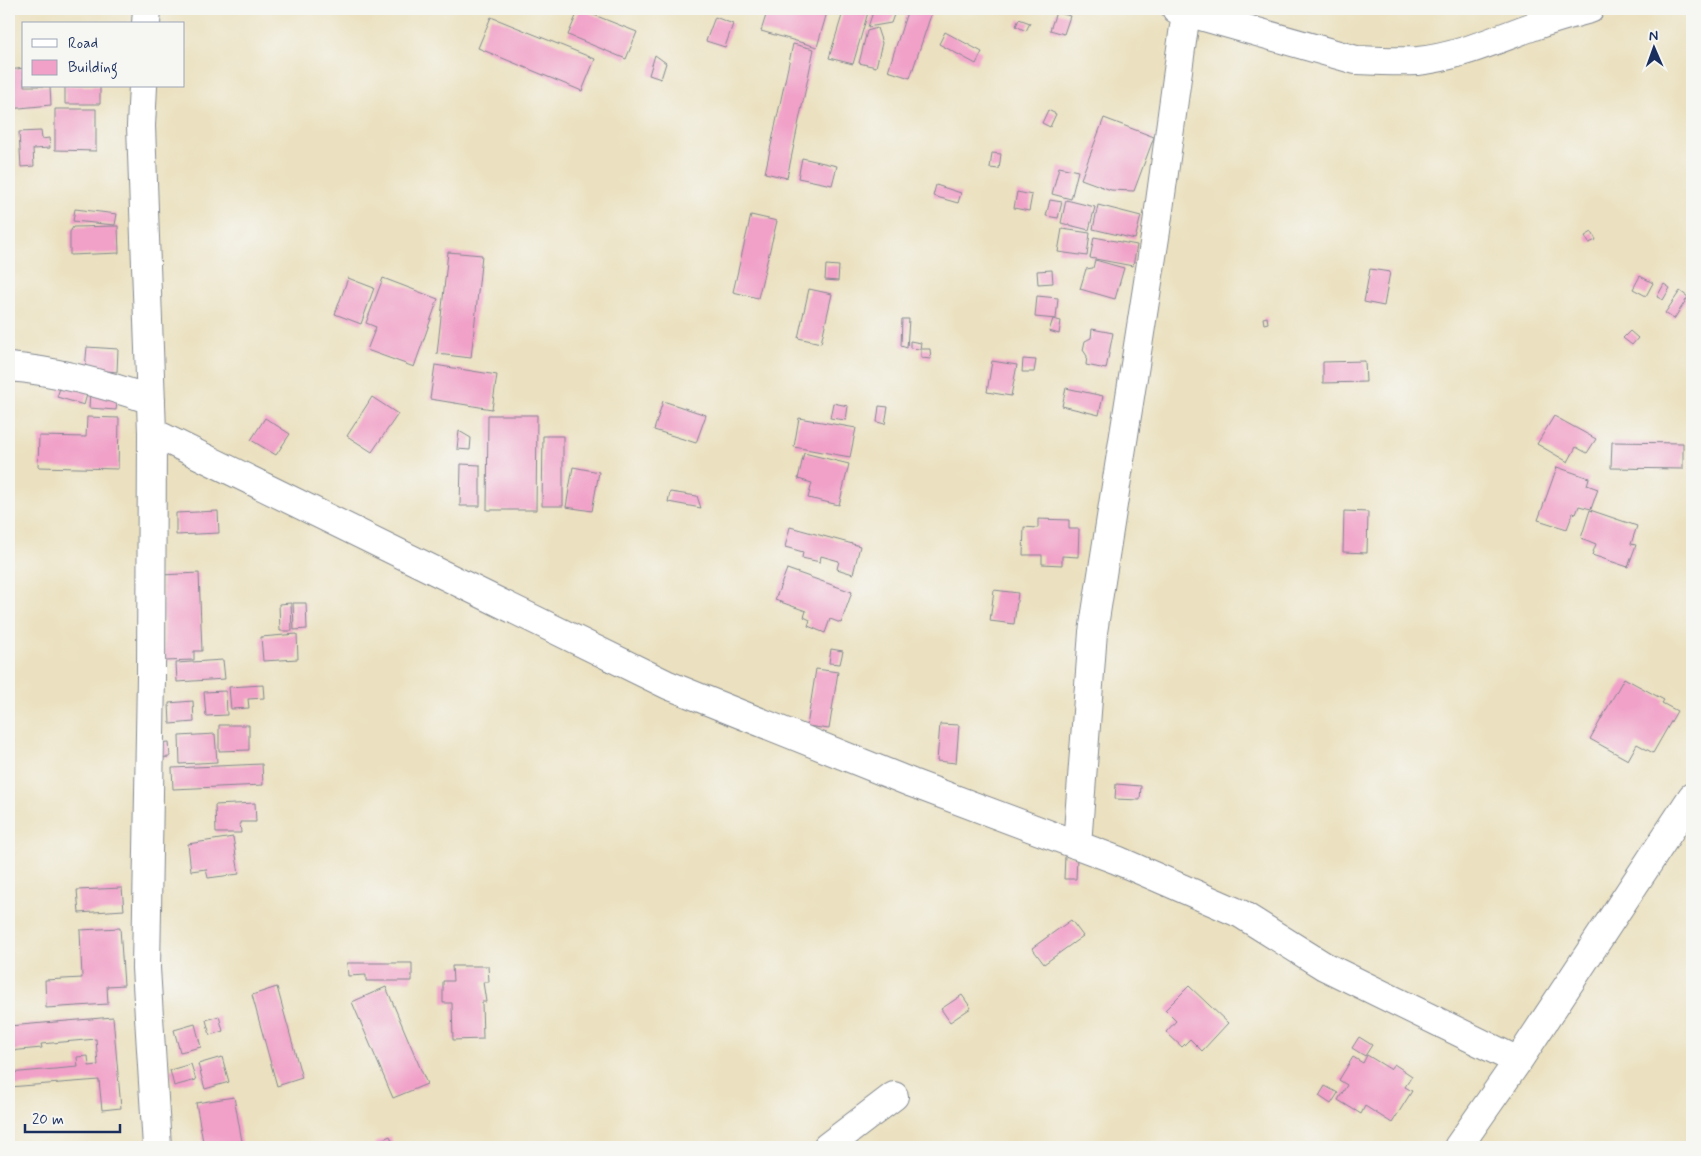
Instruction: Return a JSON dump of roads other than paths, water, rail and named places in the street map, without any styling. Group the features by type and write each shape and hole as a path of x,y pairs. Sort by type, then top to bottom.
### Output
{"street":[{"path":"146,22 147,9"},
{"path":"1078,845 1093,632 1156,231 1181,10 1356,60 1382,61 1419,60 1459,52 1502,39 1532,26 1590,9"},
{"path":"143,88 142,126 152,432 151,676 146,968 157,1147"},
{"path":"9,368 31,369 83,379 151,400"},
{"path":"152,432 668,685 912,783 1117,860 1241,914 1324,966 1518,1061"},
{"path":"1458,1147 1518,1061 1692,797"},
{"path":"827,1147 894,1096"}]}
